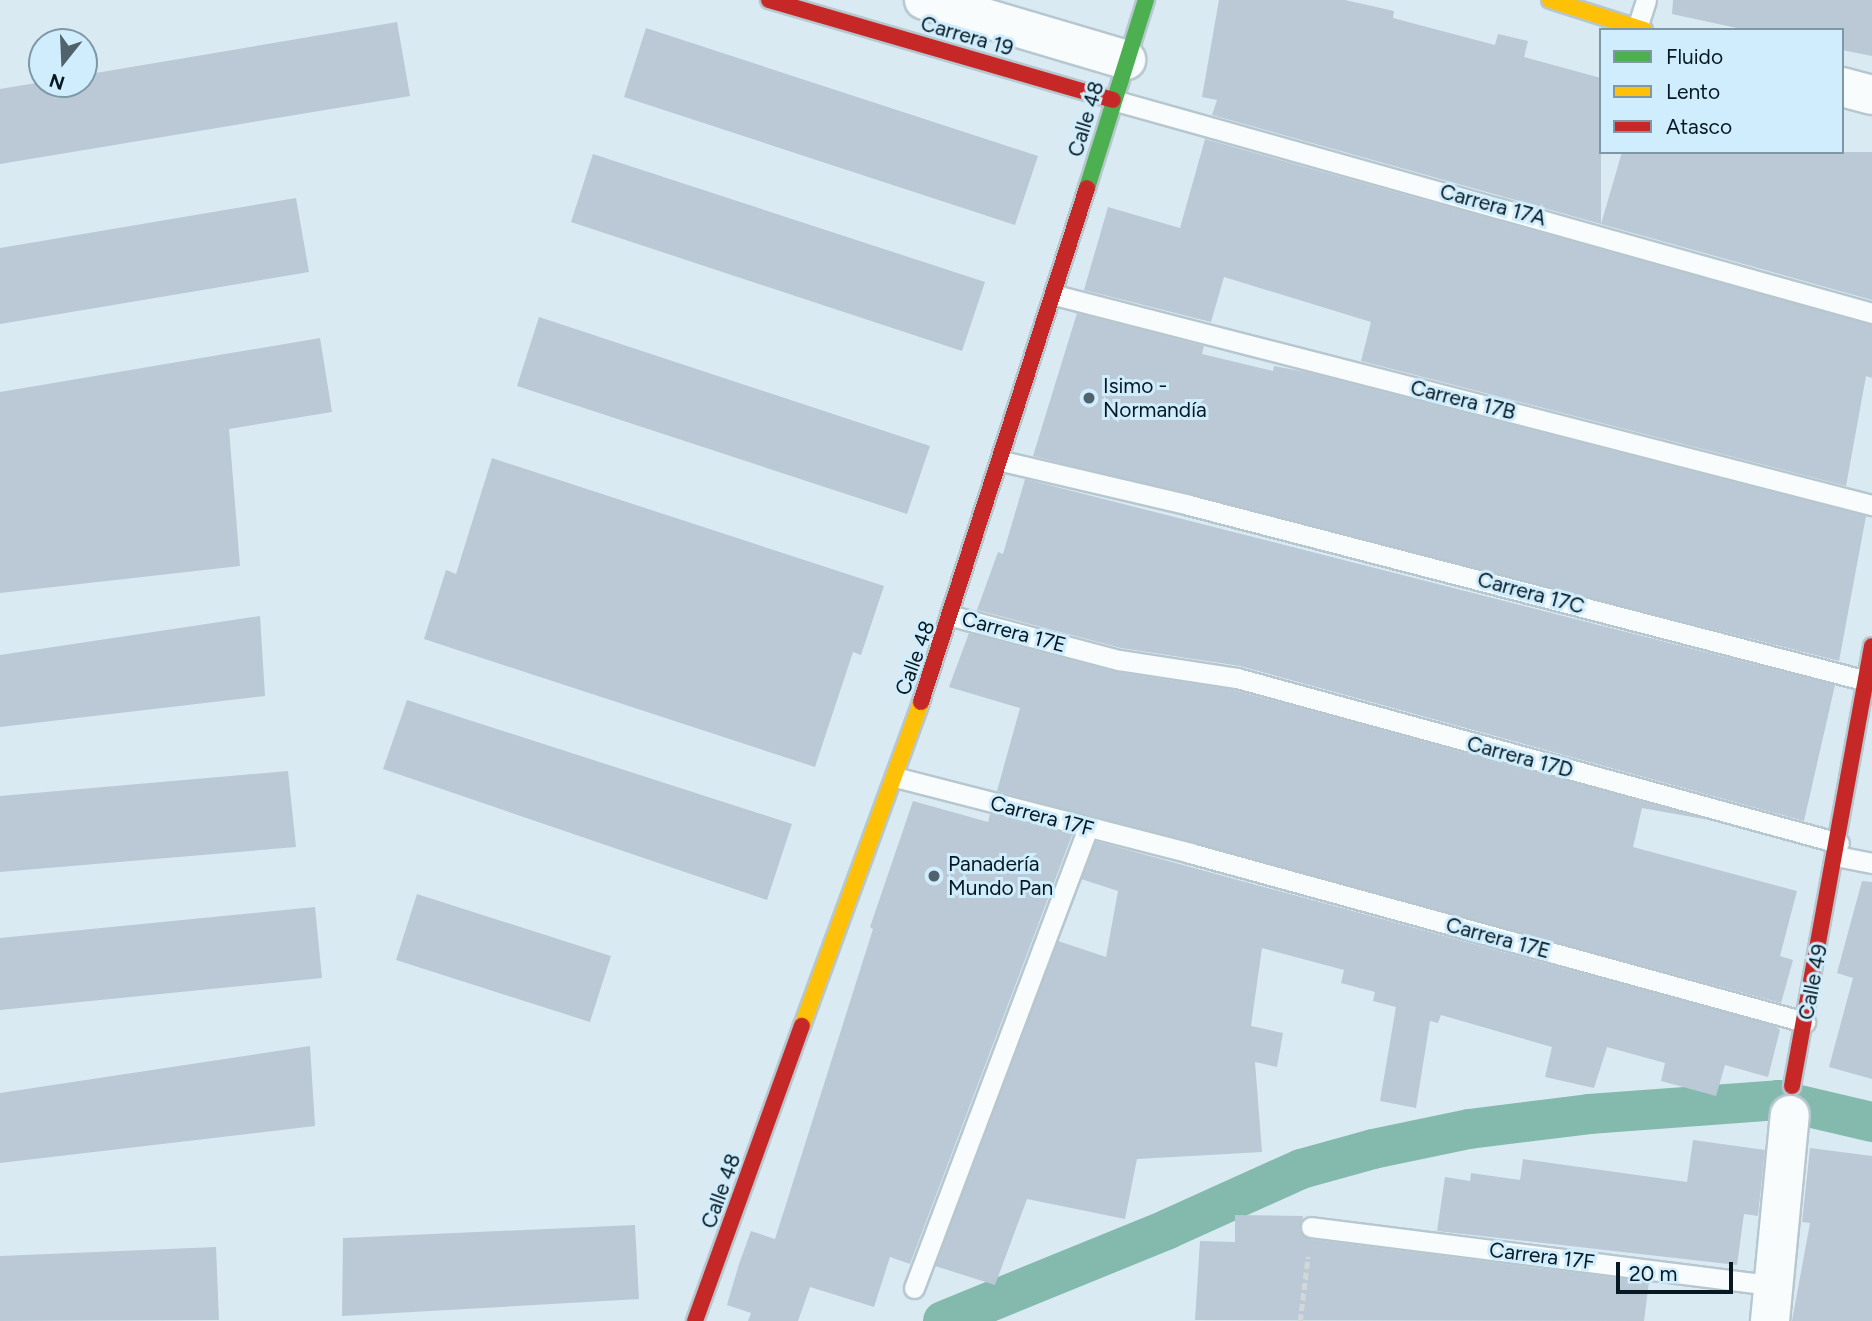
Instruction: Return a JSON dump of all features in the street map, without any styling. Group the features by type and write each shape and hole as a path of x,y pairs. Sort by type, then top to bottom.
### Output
{"street":[{"name":"Carrera 19","path":"769,0 1112,100"},
{"path":"924,0 1126,60"},
{"name":"Calle 48","path":"695,1321 952,616 1055,296 1112,100 1146,0"},
{"path":"1550,0 1638,28"},
{"path":"1844,88 1872,95"},
{"name":"Calle 49","path":"1772,1303 1791,1100 1870,682 1872,646"}],"lane":[{"path":"1641,28 1646,0"},
{"name":"Carrera 17A","path":"1112,100 1872,313"},
{"name":"Carrera 17B","path":"1055,296 1872,505"},
{"name":"Carrera 17C","path":"1002,461 1189,505 1870,682"},
{"name":"Carrera 17E","path":"952,616 1119,660 1200,674"},
{"name":"Carrera 17D","path":"1200,674 1237,678 1838,849 1872,863"},
{"name":"Carrera 17F","path":"895,777 1190,853"},
{"path":"914,1288 1087,828"},
{"name":"Carrera 17E","path":"1190,853 1805,1022"},
{"name":"Carrera 17F","path":"1311,1227 1772,1303"}],"path":[{"path":"1300,1321 1311,1227"}],"building":[{"path":"1219,0 1345,0 1394,11 1393,18 1495,45 1498,34 1528,41 1524,57 1599,77 1601,224 1621,154 1872,152 1872,300 1212,115 1217,100 1202,97"},
{"path":"1673,0 1872,0 1872,56 1844,50 1844,28 1737,28 1672,14"},
{"path":"397,22 410,96 0,164 0,89 28,84 28,98 98,98 98,73"},
{"path":"646,28 1038,156 1015,225 624,97"},
{"path":"1205,139 1872,325 1872,378 1866,376 1846,486 1361,361 1371,322 1224,277 1211,322 1084,290 1108,207 1180,228"},
{"path":"593,154 985,282 962,351 571,222"},
{"path":"296,198 309,272 0,324 0,248"},
{"path":"1077,313 1204,346 1202,354 1273,371 1274,366 1306,372 1866,516 1839,661 1033,456"},
{"path":"539,317 930,446 907,514 517,386"},
{"path":"320,338 332,412 229,429 240,566 0,593 0,392"},
{"path":"492,458 884,586 861,655 853,652 815,767 424,639 446,570 456,574"},
{"path":"1025,479 1835,685 1804,821 1240,666 1121,648 977,610 998,552 1003,554"},
{"path":"260,616 265,696 0,727 0,655"},
{"path":"969,633 1116,672 1234,690 1709,820 1642,808 1633,847 1797,891 1780,956 1793,960 1781,1003 997,791 1020,708 949,687"},
{"path":"407,700 792,824 767,900 383,769"},
{"path":"288,771 296,847 0,872 0,796"},
{"path":"913,801 988,822 990,814 1072,835 910,1264 890,1257 874,1307 810,1287 798,1321 748,1321 751,1313 727,1305 739,1264 751,1231 775,1239 873,929 870,927"},
{"path":"1095,841 1775,1026 1780,1030 1768,1077 1725,1065 1716,1096 1661,1081 1665,1063 1607,1047 1594,1088 1545,1077 1552,1047 1441,1015 1438,1023 1430,1021 1416,1108 1380,1101 1396,1007 1373,1001 1375,992 1341,983 1344,970 1262,948 1251,1026 1283,1033 1277,1067 1255,1062 1262,1152 1137,1159 1125,1219 1027,1199 995,1285 935,1266 1058,941 1106,957 1118,891 1081,879"},
{"path":"1862,881 1872,882 1872,1079 1829,1067 1853,978 1837,973"},
{"path":"417,894 611,956 590,1022 396,960"},
{"path":"315,907 322,978 0,1010 0,938"},
{"path":"310,1046 315,1126 0,1163 0,1093"},
{"path":"1693,1140 1765,1150 1758,1216 1744,1214 1737,1265 1437,1231 1445,1177 1470,1181 1471,1173 1520,1180 1523,1159 1687,1182"},
{"path":"1810,1148 1872,1156 1872,1321 1792,1321 1810,1223 1802,1222"},
{"path":"1235,1215 1303,1216 1300,1231 1309,1239 1649,1282 1644,1321 1195,1320 1200,1241 1235,1242"},
{"path":"635,1225 639,1299 342,1316 343,1238"},
{"path":"216,1247 219,1320 0,1321 0,1256"}],"waterway":[{"path":"943,1321 1168,1229 1301,1169 1373,1149 1469,1129 1589,1114 1778,1100 1872,1122"}],"traffic: fast":[{"path":"1087,188 1146,0"}],"traffic: slow":[{"path":"1550,0 1638,28"},
{"path":"802,1026 921,702"}],"traffic: jam":[{"path":"769,0 1113,100"},
{"path":"921,702 1087,188"},
{"path":"1792,1086 1872,646"},
{"path":"695,1321 802,1026"}],"place":[{"name":"Isimo - Normandía","path":"1089,398"},
{"name":"Panadería Mundo Pan","path":"934,876"}]}
